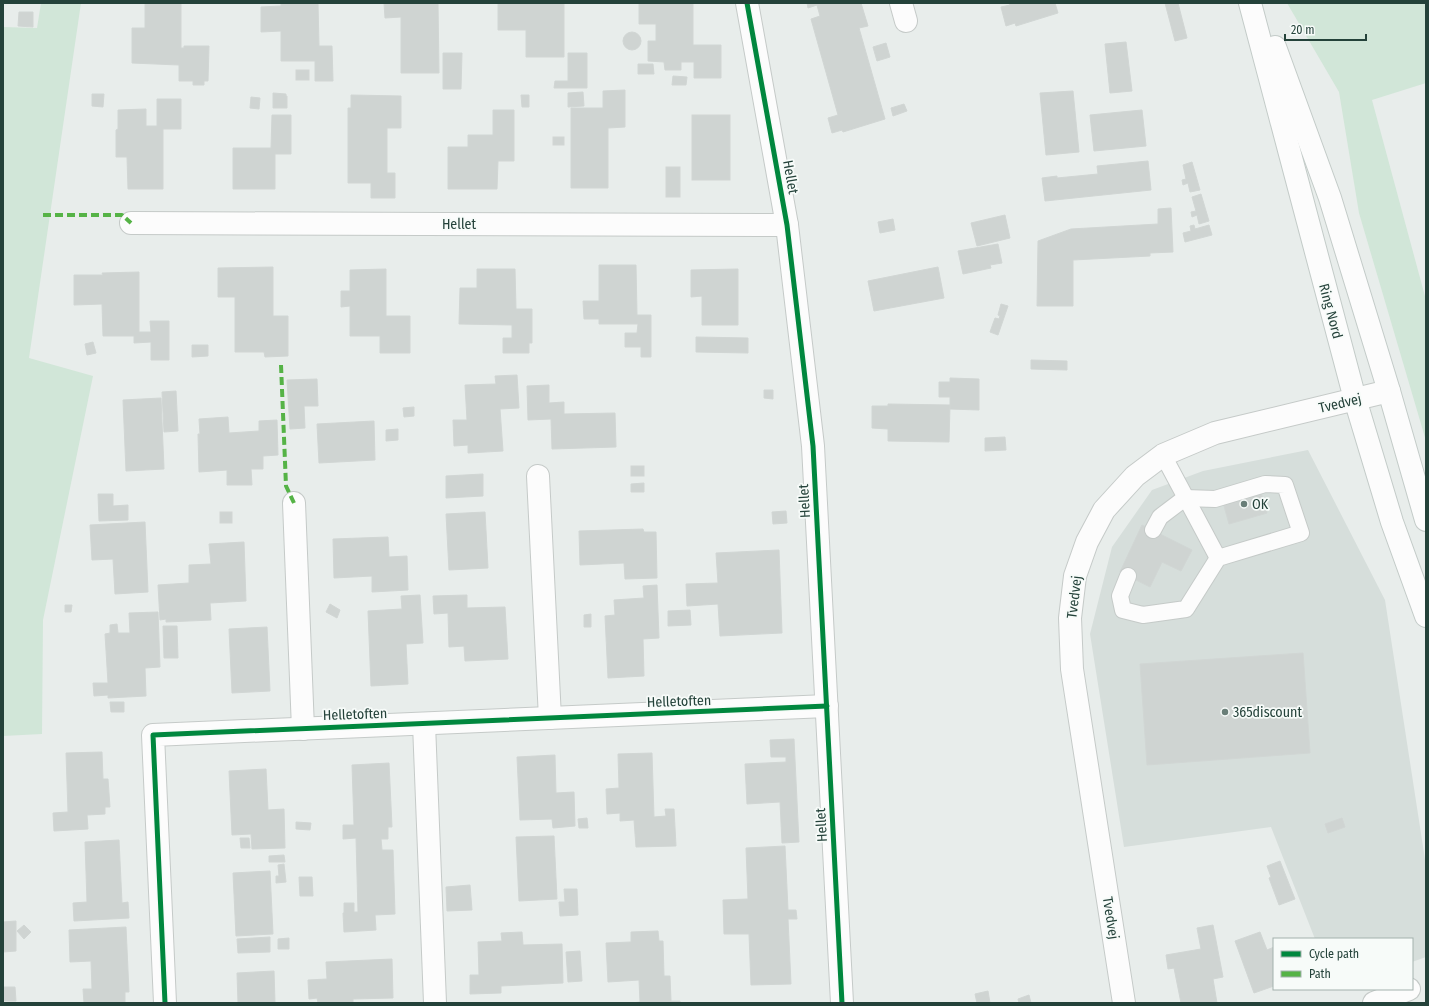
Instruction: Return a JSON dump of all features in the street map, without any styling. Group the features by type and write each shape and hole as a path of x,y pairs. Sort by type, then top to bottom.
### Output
{"street":[{"name":"Hellet","path":"747,3 787,225 813,446 842,1003"},
{"name":"Ring Nord","path":"1250,3 1355,399 1392,522 1426,616"},
{"path":"1258,3 1330,198 1389,391 1426,520"},
{"name":"Hellet","path":"131,223 787,225"},
{"name":"Tvedvej","path":"1124,1003 1072,669 1070,618 1075,576 1088,542 1104,510 1135,476 1163,455 1215,433 1389,391"},
{"path":"538,476 550,718"},
{"name":"Helletoften","path":"294,503 304,729"},
{"name":"Helletoften","path":"165,1003 153,735 827,706"},
{"path":"424,724 435,1003"},
{"path":"1413,988 1426,982"},
{"path":"1374,1003 1406,990"}],"lane":[{"path":"1163,455 1218,558"},
{"path":"1128,576 1120,596 1123,610 1143,616 1186,609 1218,558 1301,533 1285,485 1265,484 1215,499 1186,498 1160,517 1153,530"}],"shaded area":[{"path":"1308,450 1385,600 1426,866 1426,957 1413,962 1413,938 1315,938 1271,827 1124,847 1090,634 1112,547 1152,490 1203,471"}],"green space":[{"path":"41,3 81,3 29,358 93,376 43,620 42,734 3,736 3,27 37,28"},
{"path":"1287,3 1426,3 1426,83 1372,100 1426,300 1426,441 1359,213 1339,92"}],"building":[{"path":"145,3 181,3 181,48 184,48 184,46 209,46 208,81 204,81 204,85 193,85 193,81 179,81 179,65 132,63 132,28 145,28"},
{"path":"281,3 318,3 319,46 332,46 333,81 315,81 315,61 281,61 281,31 261,32 261,7 281,6"},
{"path":"384,3 438,3 439,73 401,73 401,17 385,18"},
{"path":"498,3 564,3 564,57 526,57 526,30 498,30"},
{"path":"639,3 693,3 693,45 721,45 721,78 694,78 694,62 681,62 681,70 665,70 664,62 648,61 648,41 656,41 656,24 639,24"},
{"path":"807,3 861,3 868,26 859,28 885,119 843,132 842,130 832,133 828,118 838,115 811,19 820,16 817,5 808,8"},
{"path":"1009,3 1055,3 1058,13 1016,26 1015,23 1006,26 1001,7 1010,5"},
{"path":"1165,3 1178,3 1187,38 1175,41"},
{"path":"19,12 33,12 33,27 18,26"},
{"path":"632,32 638,35 641,41 638,47 632,50 626,47 623,41 626,35"},
{"path":"1126,42 1132,91 1110,93 1105,44"},
{"path":"886,43 890,57 877,61 873,47"},
{"path":"443,53 462,53 461,89 443,89"},
{"path":"568,53 587,53 587,88 554,88 555,81 568,81"},
{"path":"638,64 653,64 654,74 638,74"},
{"path":"296,70 309,70 309,80 296,80"},
{"path":"673,76 687,77 686,85 672,85"},
{"path":"625,90 625,127 608,128 608,188 571,188 571,108 603,108 603,91"},
{"path":"1073,91 1079,152 1046,155 1040,93"},
{"path":"583,92 584,106 568,107 568,93"},
{"path":"273,93 286,94 287,108 273,108"},
{"path":"92,94 104,94 103,107 92,106"},
{"path":"351,95 401,96 401,128 387,128 387,173 395,173 395,198 371,198 371,183 348,183 348,108 351,108"},
{"path":"521,95 529,95 529,107 522,107"},
{"path":"251,97 260,98 259,109 250,108"},
{"path":"157,99 181,99 181,129 163,129 163,189 128,189 127,157 116,157 118,110 146,109 146,126 157,126"},
{"path":"904,104 907,111 893,116 891,108"},
{"path":"493,110 514,110 514,161 498,161 497,189 448,189 448,147 468,147 468,135 493,135"},
{"path":"1142,110 1146,146 1094,151 1090,115"},
{"path":"272,115 291,115 291,154 275,154 275,189 233,189 233,148 271,148"},
{"path":"692,115 730,115 730,180 692,180"},
{"path":"553,137 564,137 564,145 553,145"},
{"path":"1148,161 1151,190 1045,201 1042,178 1098,174 1097,166"},
{"path":"1192,162 1200,190 1190,192 1188,183 1183,185 1182,180 1186,179 1183,165"},
{"path":"666,167 680,167 680,197 666,197"},
{"path":"1201,194 1209,221 1199,224 1197,215 1192,217 1191,212 1196,211 1192,197"},
{"path":"1171,208 1173,252 1150,253 1150,256 1073,260 1073,306 1037,306 1038,241 1071,229 1158,224 1158,209"},
{"path":"1005,215 1010,238 977,246 971,223"},
{"path":"893,219 895,230 880,233 878,222"},
{"path":"1194,225 1195,229 1209,225 1212,235 1185,242 1183,233 1191,231 1190,226"},
{"path":"998,244 1002,263 990,265 991,268 963,274 958,251"},
{"path":"599,265 636,265 637,315 651,315 651,357 641,357 641,347 625,347 625,333 637,333 638,324 599,324 599,319 584,319 583,301 599,301"},
{"path":"273,267 273,316 288,316 288,356 265,357 264,352 235,352 235,297 218,297 218,268"},
{"path":"938,267 944,298 874,311 868,281"},
{"path":"386,269 386,316 410,316 410,353 380,353 380,336 350,336 350,306 341,307 341,291 350,291 350,270"},
{"path":"477,269 515,269 516,309 532,309 532,343 529,343 529,353 503,353 503,338 512,338 512,325 459,324 460,288 477,288"},
{"path":"738,269 738,325 702,325 702,296 691,297 691,270"},
{"path":"139,272 139,332 151,332 150,321 169,321 169,360 151,360 151,342 134,343 134,336 103,336 102,304 74,305 74,275 103,275 102,273"},
{"path":"1001,304 1008,306 998,335 990,332 995,318 999,319 1000,316 998,315"},
{"path":"696,337 748,338 748,353 696,352"},
{"path":"93,342 96,353 87,355 85,344"},
{"path":"192,345 208,345 208,356 192,357"},
{"path":"1031,360 1067,361 1067,370 1031,369"},
{"path":"517,375 519,408 500,409 503,451 468,453 468,445 454,446 453,420 467,420 465,385 496,384 495,376"},
{"path":"950,378 979,379 979,410 950,409 950,397 939,397 939,382 950,382"},
{"path":"317,379 318,406 304,406 305,428 290,429 287,380"},
{"path":"549,385 549,403 564,402 564,414 615,413 616,447 552,449 551,419 528,420 527,386"},
{"path":"764,390 773,390 773,399 764,398"},
{"path":"176,391 178,431 164,432 162,392"},
{"path":"161,398 164,469 126,471 123,400"},
{"path":"888,404 950,405 949,442 888,441 888,429 872,428 872,406 888,406"},
{"path":"414,407 414,416 404,417 403,408"},
{"path":"228,417 229,433 259,431 259,421 277,420 278,455 263,456 263,469 251,469 252,485 227,485 227,470 199,472 199,419"},
{"path":"374,421 375,460 319,463 317,424"},
{"path":"398,429 398,440 386,441 386,430"},
{"path":"1005,437 1006,450 985,451 985,438"},
{"path":"631,466 644,466 644,476 631,476"},
{"path":"483,474 483,496 446,498 446,476"},
{"path":"644,483 644,492 631,492 631,484"},
{"name":"OK","path":"1259,485 1267,513 1229,524 1221,495"},
{"path":"98,494 113,494 113,506 128,505 128,520 99,521"},
{"path":"786,511 787,523 773,524 772,512"},
{"path":"220,512 232,512 232,523 220,523"},
{"path":"485,512 488,568 449,570 446,514"},
{"path":"145,522 148,592 115,594 113,559 92,560 90,525"},
{"path":"1142,525 1192,550 1181,571 1162,562 1150,587 1120,572"},
{"path":"643,529 644,532 656,532 657,578 625,579 624,563 580,565 579,531"},
{"path":"388,537 389,557 407,556 408,590 372,592 372,576 334,578 333,539"},
{"path":"244,542 246,601 210,603 211,620 166,622 166,619 160,620 158,585 189,583 189,565 211,564 209,544"},
{"path":"779,550 782,633 720,636 718,604 687,606 686,584 718,583 716,553"},
{"path":"657,585 659,638 643,639 644,676 608,678 605,616 615,615 614,600 644,598 643,586"},
{"path":"420,595 423,643 406,644 408,684 371,686 368,611 402,609 401,596"},
{"path":"467,595 467,608 505,607 508,659 465,661 464,646 449,647 448,613 434,614 433,596"},
{"path":"330,604 340,610 337,618 326,612"},
{"path":"65,605 72,605 71,612 65,612"},
{"path":"690,610 691,625 668,626 668,611"},
{"path":"158,612 160,667 145,668 146,696 108,698 108,695 94,696 93,683 108,683 105,634 110,633 110,625 117,624 118,633 130,633 129,613"},
{"path":"591,614 591,627 584,627 584,615"},
{"path":"163,626 177,626 178,658 164,658"},
{"path":"267,627 270,691 232,693 229,629"},
{"name":"365discount","path":"1303,653 1310,753 1147,765 1140,664"},
{"path":"110,702 124,702 124,712 111,712"},
{"path":"794,739 799,842 782,843 780,802 747,804 745,764 786,762 786,757 771,757 770,740"},
{"path":"102,752 103,779 108,779 110,807 105,807 105,814 87,815 88,829 54,831 53,813 68,812 66,753"},
{"path":"652,753 654,817 666,816 665,809 674,809 676,846 636,847 634,820 620,821 620,813 607,814 606,789 619,788 618,754"},
{"path":"555,755 556,793 574,792 575,826 553,828 552,819 520,820 517,757"},
{"path":"389,763 392,827 388,827 388,839 381,839 382,850 393,850 395,914 375,915 376,930 344,932 344,903 354,903 354,912 358,912 356,838 343,839 343,825 354,825 352,765"},
{"path":"266,769 268,810 284,809 285,848 252,849 251,834 232,835 229,771"},
{"path":"587,818 588,828 579,828 578,819"},
{"path":"1342,818 1345,827 1328,833 1325,824"},
{"path":"296,822 311,823 310,830 296,829"},
{"path":"554,836 557,899 519,901 516,837"},
{"path":"240,838 249,838 250,848 241,848"},
{"path":"119,840 122,903 128,902 129,918 74,921 73,903 87,902 85,842"},
{"path":"785,846 788,910 796,910 797,919 788,919 791,984 751,985 749,934 724,934 723,900 748,899 746,848"},
{"path":"284,855 285,862 269,862 269,856"},
{"path":"1280,861 1295,899 1279,905 1269,878 1271,877 1267,866"},
{"path":"284,864 286,882 276,883 276,876 279,876 278,865"},
{"path":"270,871 273,934 236,936 233,873"},
{"path":"299,877 312,877 313,896 300,896"},
{"path":"470,885 472,910 447,911 446,887"},
{"path":"564,889 577,889 578,915 560,916 559,902 565,902"},
{"path":"16,921 16,951 3,952 3,922"},
{"path":"24,925 31,932 24,939 17,931"},
{"path":"1213,925 1223,977 1213,979 1217,1003 1181,1003 1174,968 1168,969 1166,955 1201,949 1197,928"},
{"path":"126,927 129,992 125,992 125,1003 84,1003 83,989 92,989 91,961 70,962 69,930"},
{"path":"658,931 659,941 663,941 664,976 670,976 671,1001 680,1001 680,1003 632,1003 640,1002 639,980 608,982 606,943 631,942 631,932"},
{"path":"522,932 523,945 562,944 563,983 501,986 501,993 470,994 470,975 479,975 478,942 502,941 501,933"},
{"path":"1260,932 1267,950 1273,947 1273,986 1254,993 1235,941"},
{"path":"270,937 270,952 238,953 237,939"},
{"path":"289,938 289,949 278,949 278,939"},
{"path":"580,951 582,981 568,982 566,952"},
{"path":"392,959 393,998 353,999 353,1003 318,1003 317,998 309,999 308,980 327,979 326,962"},
{"path":"274,971 275,1003 238,1003 237,973"},
{"path":"3,987 15,987 16,1001 3,1001"},
{"path":"988,991 990,1003 977,1003 975,994"},
{"path":"1029,995 1031,1003 1019,1003 1018,999"}],"marked path":[{"path":"43,215 122,215 131,223"},
{"path":"281,365 286,486 294,503"}],"cycle path":[{"path":"747,3 787,225 813,446 842,1003"},
{"path":"165,1003 153,735 827,706"}],"place":[{"name":"OK","path":"1244,504"},
{"name":"365discount","path":"1225,712"}]}
